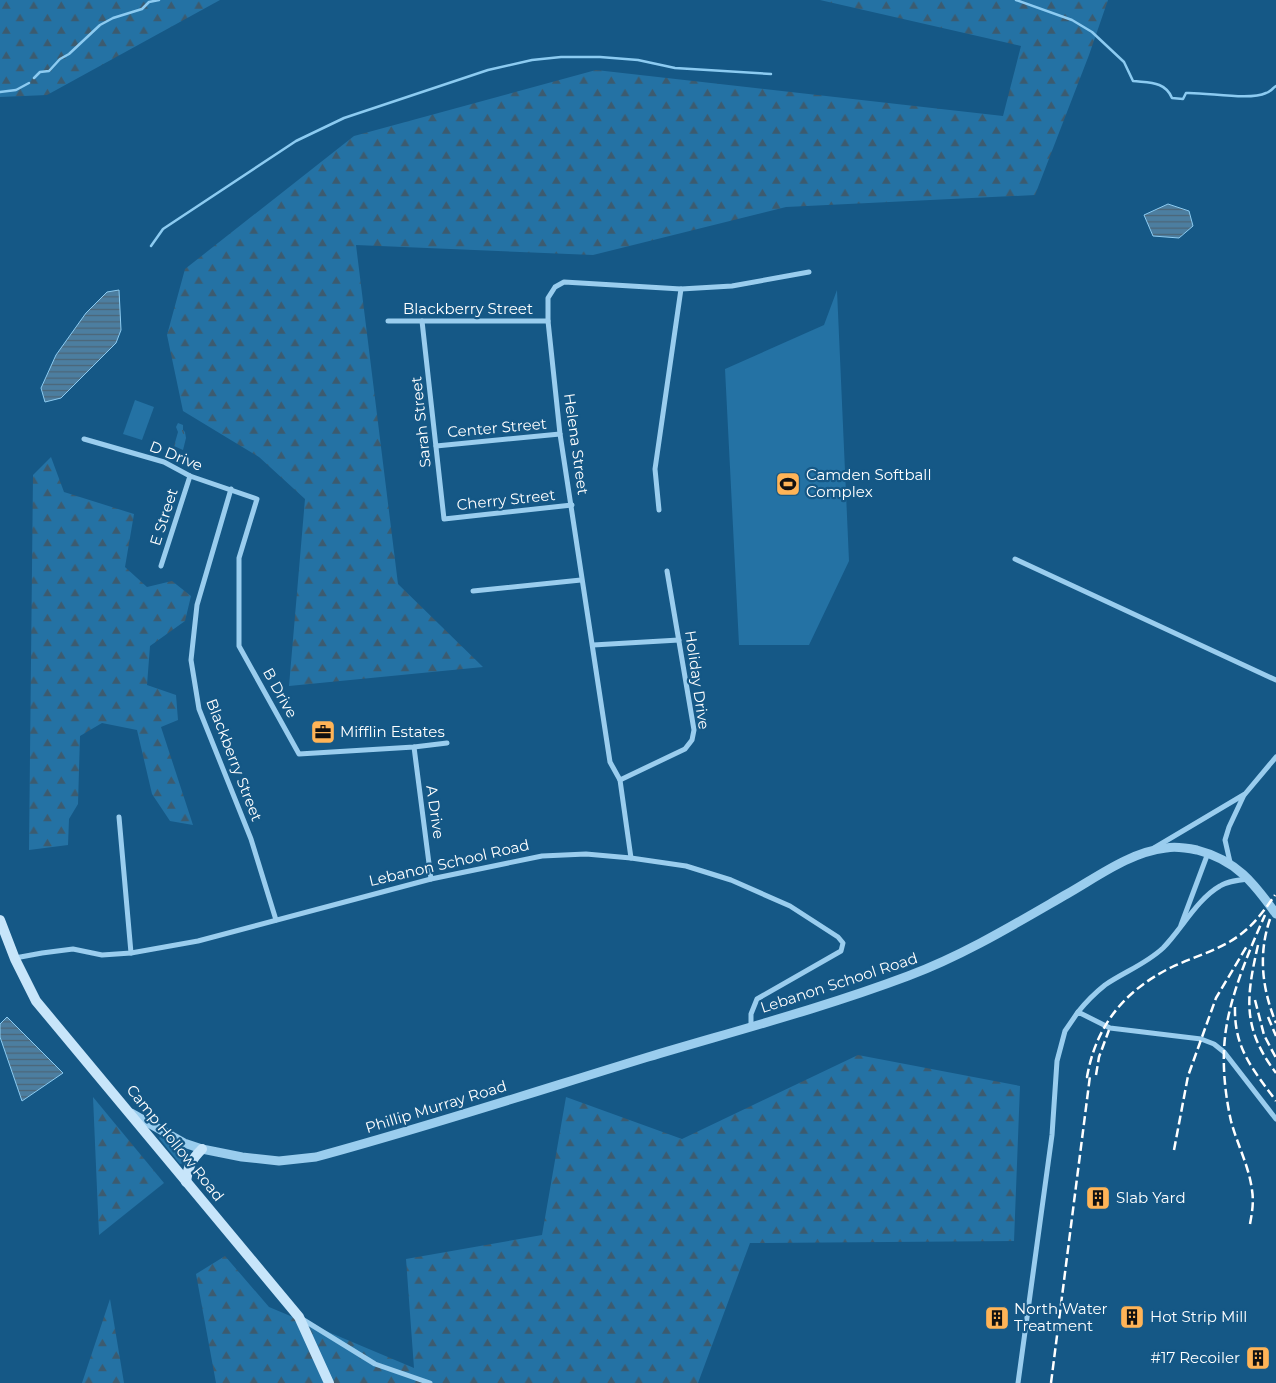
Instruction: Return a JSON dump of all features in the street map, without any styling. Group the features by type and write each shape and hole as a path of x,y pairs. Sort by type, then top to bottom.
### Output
{"main road":[{"name":"Camp Hollow Road","path":"0,920 15,958 36,1001 299,1317 329,1383"},
{"path":"186,1182 191,1160 202,1149"}],"street":[{"name":"Helena Street","path":"631,858 620,780 610,762 560,434 548,321 548,298 555,287 564,282 681,289 732,286 809,272"},
{"path":"659,510 655,468 681,289"},
{"name":"Blackberry Street","path":"388,321 548,321"},
{"name":"Sarah Street","path":"422,321 444,519"},
{"name":"Center Street","path":"436,446 560,434"},
{"name":"D Drive","path":"84,439 164,462 190,476 257,499"},
{"name":"E Street","path":"161,566 190,476"},
{"name":"Blackberry Street","path":"230,489 197,605 191,660 199,709 251,839 276,920"},
{"name":"B Drive","path":"257,499 239,558 239,646 299,754 414,747 446,743"},
{"name":"Cherry Street","path":"444,519 572,505"},
{"path":"1015,559 1276,680"},
{"name":"Holiday Drive","path":"620,780 685,749 692,740 694,730 666,571"},
{"path":"473,591 582,580"},
{"path":"593,645 679,640"},
{"name":"A Drive","path":"414,747 432,879"},
{"path":"1230,862 1225,840 1228,827 1245,794 1276,757"},
{"path":"1149,851 1245,794"},
{"path":"119,817 131,953"},
{"name":"Lebanon School Road","path":"15,958 72,949 102,954 131,953 198,941 432,879 542,856 586,854 631,858 686,866 731,880 790,906 838,937 843,943 841,951 757,999 751,1014 751,1026 909,976 953,958 995,936 1120,863 1149,851 1168,847 1185,848 1208,853 1230,862 1249,879 1276,914"},
{"path":"1179,930 1208,853"},
{"path":"1018,1383 1052,1136 1057,1061 1065,1031 1092,996 1106,985 1154,956 1209,894 1220,886 1233,881 1249,879"},
{"path":"1078,1012 1110,1028 1201,1039 1214,1044 1224,1052 1276,1119"},
{"name":"Phillip Murray Road","path":"131,1113 184,1143 202,1149 242,1157 279,1161 316,1158 751,1026"},
{"path":"299,1317 375,1364 430,1383"}],"green space":[{"path":"0,0 220,0 47,95 0,97"},
{"path":"820,0 1108,0 1035,195 786,207 593,255 356,245 398,584 483,667 289,686 305,499 259,457 183,411 167,335 185,269 354,136 596,70 1003,116 1021,46"},
{"name":"Camden Softball Complex","path":"837,290 849,561 809,645 739,645 725,369 824,325"},
{"path":"135,400 154,407 142,440 123,434"},
{"path":"178,423 183,425 185,432 186,438 183,450 174,446 178,432 176,427"},
{"path":"51,457 64,492 134,514 125,567 147,587 172,581 191,596 185,621 150,646 147,685 176,695 178,720 161,727 193,825 170,821 152,794 137,730 102,723 80,736 78,804 69,819 68,845 29,850 33,475"},
{"path":"858,1055 1020,1086 1014,1241 750,1243 698,1383 216,1383 196,1274 225,1256 269,1307 414,1368 406,1259 542,1235 566,1097 682,1139"},
{"path":"93,1097 164,1183 99,1235"},
{"path":"160,1137 188,1150 189,1154 183,1163 180,1164"},
{"path":"110,1299 124,1383 82,1383"}],"shaded area":[{"path":"1168,204 1189,211 1193,226 1179,238 1153,236 1144,215"},
{"path":"119,290 121,330 116,343 61,398 45,402 41,388 56,355 86,313 107,292"},
{"path":"7,1017 63,1073 22,1101 0,1037 0,1024"}],"waterway":[{"path":"34,78 40,72 49,71 60,59 69,54 100,25 113,18 142,9 149,2 159,0"},
{"path":"1016,0 1072,20 1092,32 1124,62 1133,81 1161,86 1169,92 1172,98 1183,99 1186,93 1239,96 1259,95 1276,86"},
{"path":"151,246 163,229 296,141 344,118 488,70 532,60 561,57 600,57 638,60 675,68 771,74"},
{"path":"0,92 16,90 29,83"}],"railway":[{"path":"1051,1383 1090,1076 1087,1077 1097,1041 1115,1011 1140,987 1172,967 1213,950 1243,933 1275,895"},
{"path":"1250,1224 1253,1203 1252,1190 1229,1111 1224,1048 1227,1022 1235,991 1246,959 1265,915"},
{"path":"1270,919 1264,945 1263,971 1267,997 1276,1023"},
{"path":"1258,945 1249,997 1252,1027 1265,1057 1276,1073"},
{"path":"1174,1150 1188,1076 1216,998 1247,946"},
{"path":"1255,1000 1264,1035 1276,1058"},
{"path":"1235,1007 1241,1047 1246,1058 1276,1101"},
{"path":"1268,1017 1276,1036"},
{"path":"1096,1075 1099,1057 1109,1030"}],"place":[{"name":"Camden Softball Complex","path":"788,484"},
{"name":"Mifflin Estates","path":"323,732"},
{"name":"Slab Yard","path":"1098,1198"},
{"name":"Hot Strip Mill","path":"1132,1317"},
{"name":"North Water Treatment","path":"997,1318"},
{"name":"#17 Recoiler","path":"1258,1358"}]}
